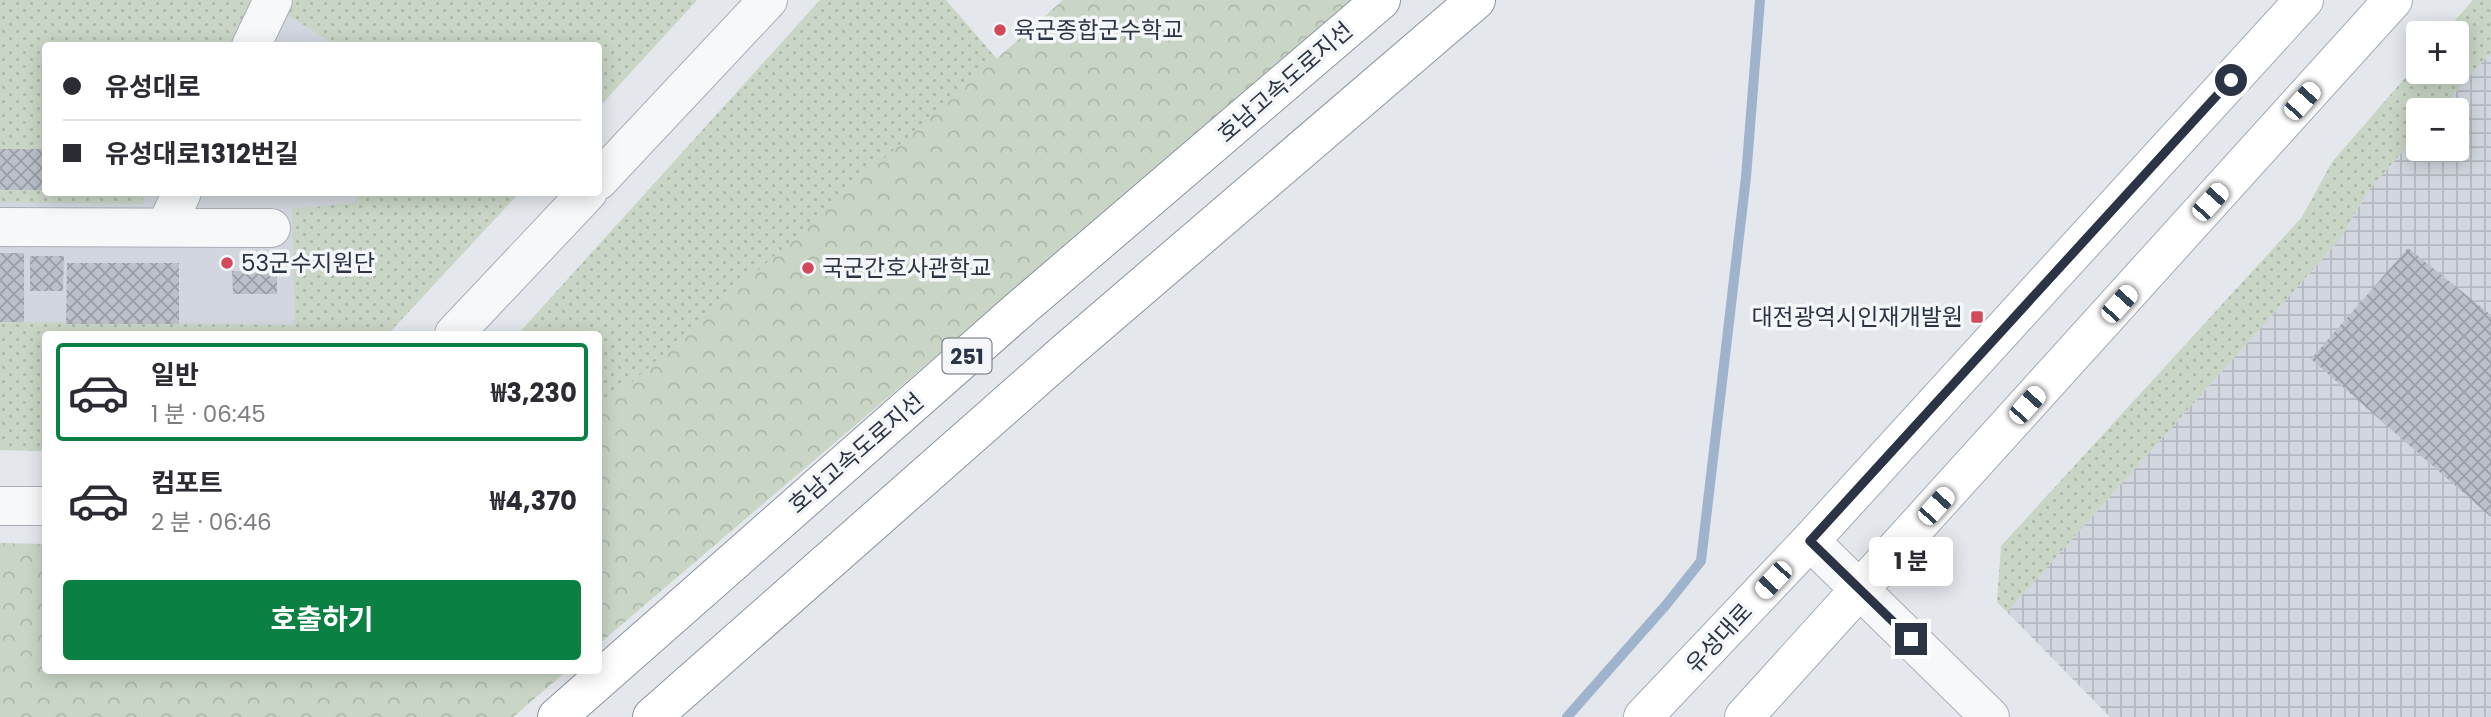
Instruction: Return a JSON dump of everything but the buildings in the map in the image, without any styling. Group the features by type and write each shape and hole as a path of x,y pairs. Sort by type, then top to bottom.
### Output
{"main road":[{"name":"호남고속도로지선","path":"557,717 1020,309 1381,0"},
{"name":"251","path":"652,717 1068,350 1476,0"},
{"name":"유성대로","path":"1643,717 1810,541 2304,0"},
{"path":"1744,717 2393,0"}],"street":[{"path":"253,42 273,0"},
{"path":"602,177 768,0"},
{"path":"166,227 180,196"},
{"path":"457,331 584,196"},
{"path":"0,227 271,228"},
{"path":"0,506 42,506"},
{"path":"1810,541 1990,717"}],"shaded area":[{"name":"53군수지원단","path":"0,0 697,0 602,104 602,42 42,42 42,196 516,196 391,331 42,331 42,451 0,450"},
{"path":"2491,52 2491,717 2110,717 2007,612 2340,239 2368,191 2406,148 2406,161 2469,161 2469,98 2451,98 2463,84 2469,84 2469,77"}],"green space":[{"path":"0,0 269,0 249,42 42,42 42,196 143,196 143,204 0,202"},
{"path":"292,0 697,0 602,104 602,42 331,42 286,14"},
{"path":"820,0 946,0 997,59 602,409 602,331 521,331"},
{"name":"국군간호사관학교","path":"1063,0 1353,0 602,641 602,408"},
{"path":"2473,0 2491,0 2491,52 2469,77 2469,21 2455,21"},
{"path":"2406,77 2406,84 2463,84 2451,98 2406,98 2406,148 2368,191 2340,239 2007,612 1997,602 2001,546 2302,217 2332,162"},
{"path":"358,196 516,196 391,331 42,331 42,451 0,450 0,322 295,325 292,209 354,203"},
{"path":"0,543 42,544 42,674 563,674 513,717 0,717"}],"waterway":[{"path":"1567,717 1666,605 1701,561 1746,177 1760,0"}],"place":[{"name":"육군종합군수학교","path":"1000,30"},
{"name":"53군수지원단","path":"227,263"},
{"name":"국군간호사관학교","path":"808,268"},
{"name":"대전광역시인재개발원","path":"1977,317"}],"route":[{"path":"1911,639 1810,541 2231,80"}]}
